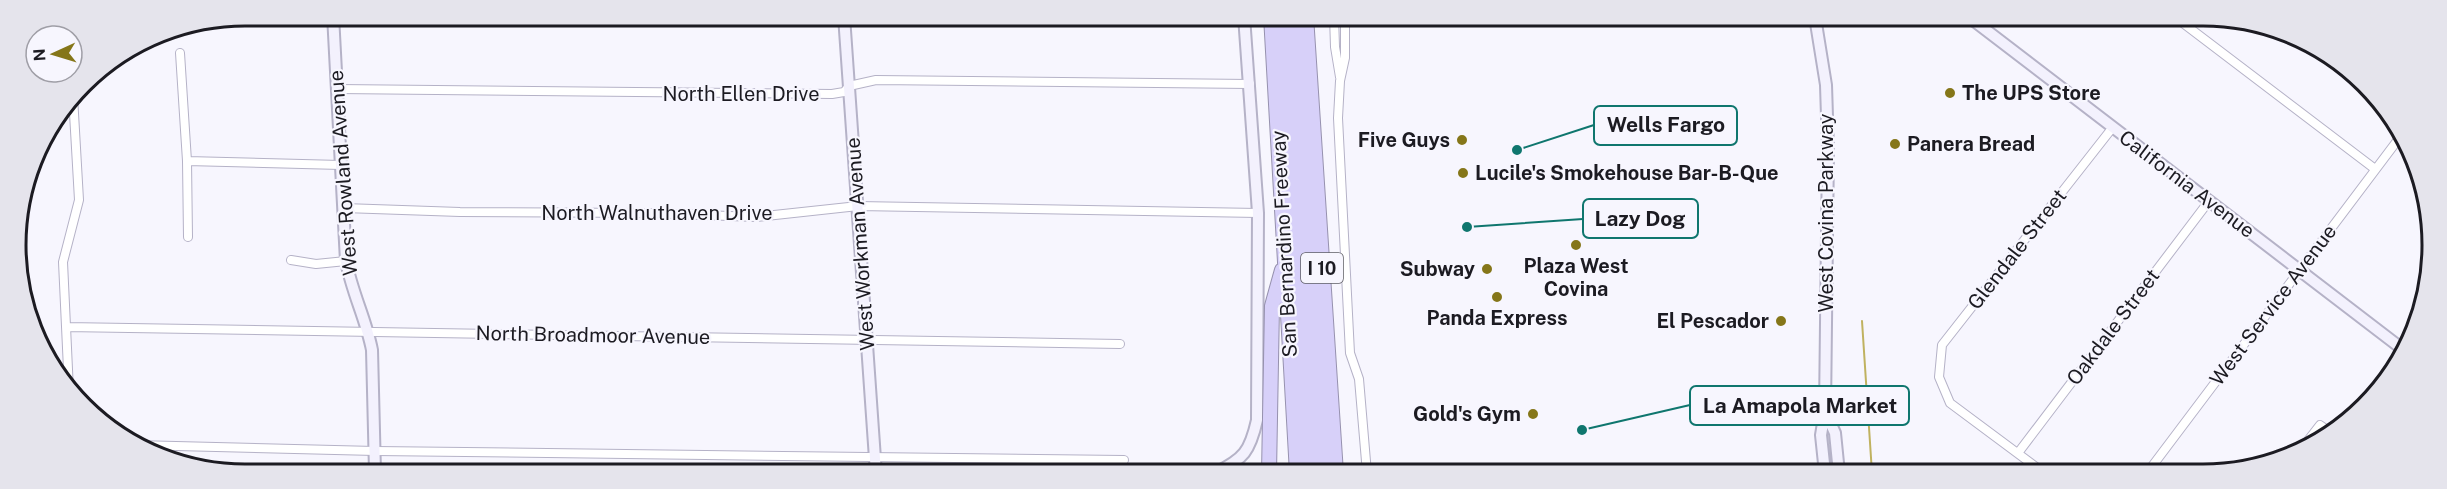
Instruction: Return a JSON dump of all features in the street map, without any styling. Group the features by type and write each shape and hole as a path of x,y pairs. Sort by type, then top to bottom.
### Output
{"highway":[{"name":"San Bernardino Freeway","path":"1272,26 1296,464"},
{"path":"1284,26 1309,464"},
{"path":"1297,26 1321,464"},
{"name":"San Bernardino Freeway","path":"1307,26 1335,464"},
{"path":"1269,464 1272,306 1285,259"}],"street":[{"name":"West Rowland Avenue","path":"334,26 346,261 351,288 372,350 375,464"},
{"name":"West Workman Avenue","path":"845,26 876,464"},
{"path":"1233,464 1248,450 1257,420 1258,213 1245,26"},
{"path":"1334,26 1340,81"},
{"path":"1345,26 1345,58 1340,81 1338,118 1350,351 1359,379 1365,464"},
{"name":"West Covina Parkway","path":"1817,26 1826,85 1828,148 1825,411 1821,435 1824,464"},
{"name":"California Avenue","path":"1981,26 2397,345"},
{"path":"2187,26 2375,170"},
{"path":"180,53 187,161 188,237"},
{"name":"North Ellen Drive","path":"337,89 832,94 844,92 849,86 876,80 1250,84"},
{"path":"68,374 63,262 79,200 74,108"},
{"name":"Glendale Street","path":"2018,453 1950,403 1939,377 1942,345 2113,127"},
{"name":"West Service Avenue","path":"2153,464 2396,142"},
{"path":"187,161 341,165"},
{"name":"Oakdale Street","path":"2018,453 2209,201"},
{"name":"North Walnuthaven Drive","path":"344,208 756,217 858,206 1258,213"},
{"path":"291,260 316,264 346,261"},
{"name":"North Broadmoor Avenue","path":"66,327 1120,344"},
{"name":"West Covina Parkway","path":"1825,411 1835,433 1838,464"},
{"path":"158,445 1124,460"},
{"path":"2018,453 2032,464"}],"waterway":[{"path":"1862,321 1871,464"}],"place":[{"name":"The UPS Store","path":"1950,93"},
{"name":"Five Guys","path":"1462,140"},
{"name":"Panera Bread","path":"1895,144"},
{"name":"Wells Fargo","path":"1517,150"},
{"name":"Lucile's Smokehouse Bar-B-Que","path":"1463,173"},
{"name":"Lazy Dog","path":"1467,227"},
{"name":"Plaza West Covina","path":"1576,245"},
{"name":"Subway","path":"1487,269"},
{"name":"Panda Express","path":"1497,297"},
{"name":"El Pescador","path":"1781,321"},
{"name":"Gold's Gym","path":"1533,414"},
{"name":"La Amapola Market","path":"1582,430"}]}
